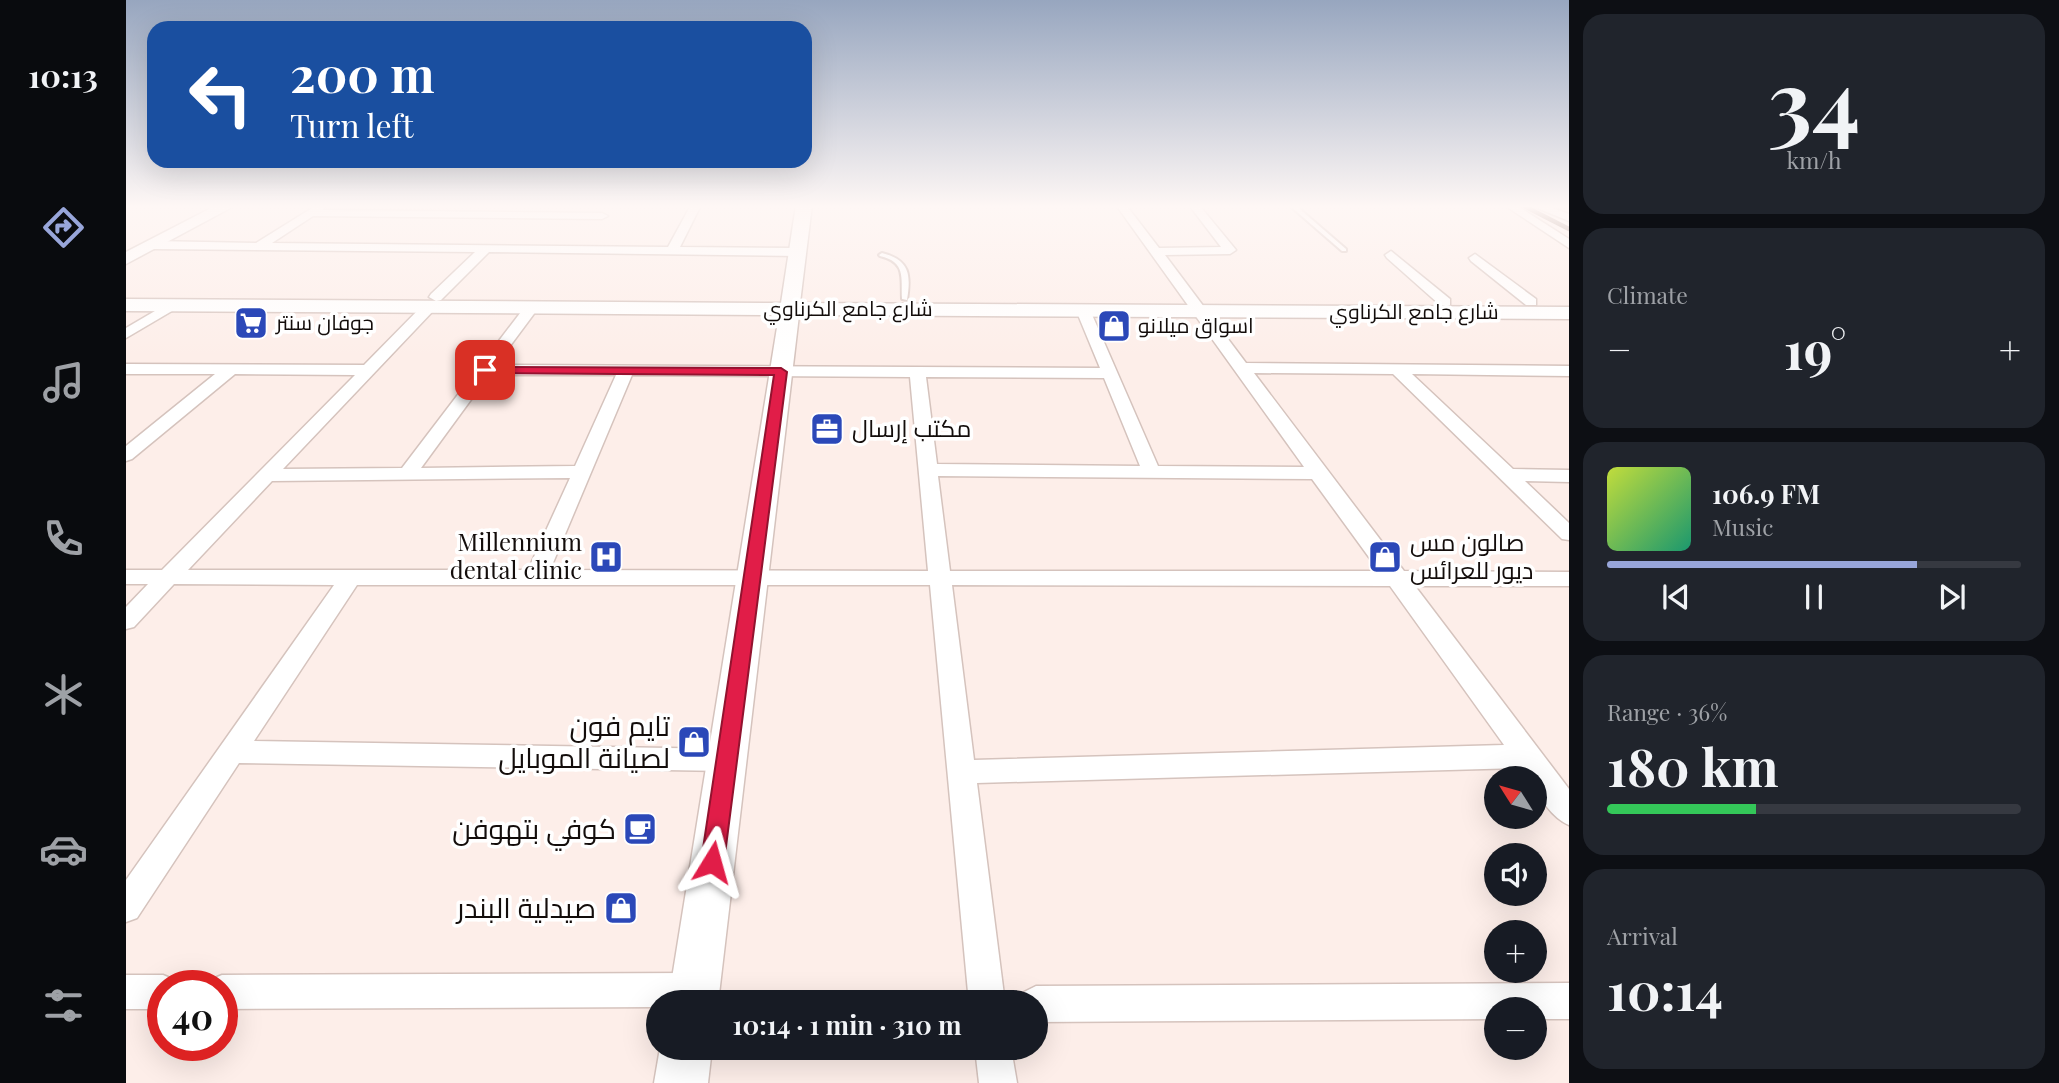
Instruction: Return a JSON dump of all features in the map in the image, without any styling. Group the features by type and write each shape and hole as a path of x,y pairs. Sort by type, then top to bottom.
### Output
{"main road":[{"path":"695,990 797,256"},
{"name":"شارع جامع الكرناوي","path":"126,295 532,307 790,304 905,299 1569,313"},
{"name":"شارع جامع الكرناوي","path":"126,305 433,302 790,304 1083,310 1445,302 1569,303"},
{"path":"681,1083 684,1060"}],"street":[{"path":"126,621 478,256"},
{"path":"1159,256 1569,812"},
{"path":"1393,256 1445,302"},
{"path":"1475,258 1531,302"},
{"path":"126,334 172,305"},
{"path":"408,473 532,307"},
{"path":"1083,310 1151,471"},
{"path":"1242,368 1569,371"},
{"path":"126,369 368,370"},
{"path":"1397,369 1569,534"},
{"path":"126,455 230,370"},
{"path":"485,370 1109,373"},
{"path":"536,578 626,371"},
{"path":"917,372 986,990"},
{"path":"928,470 1319,473"},
{"path":"267,475 582,472"},
{"path":"1510,475 1569,476"},
{"path":"126,578 1569,579"},
{"path":"126,906 350,578"},
{"path":"232,752 727,760"},
{"path":"961,772 1528,756"},
{"path":"126,992 147,992"},
{"path":"238,992 646,996"},
{"path":"1048,1004 1569,1001"},
{"path":"995,1060 998,1083"}],"lane":[{"path":"886,256 896,257 903,265 905,299"}],"place":[{"name":"جوفان سنتر","path":"251,323"},
{"name":"اسواق ميلانو","path":"1114,326"},
{"name":"مكتب إرسال","path":"827,429"},
{"name":"Millennium dental clinic","path":"606,557"},
{"name":"صالون مس ديور للعرائس","path":"1385,557"},
{"name":"تايم فون لصيانة الموبايل","path":"694,742"},
{"name":"كوفي بتهوفن","path":"640,829"},
{"name":"صيدلية البندر","path":"621,908"}],"route":[{"path":"485,370 781,372 712,862"}]}
